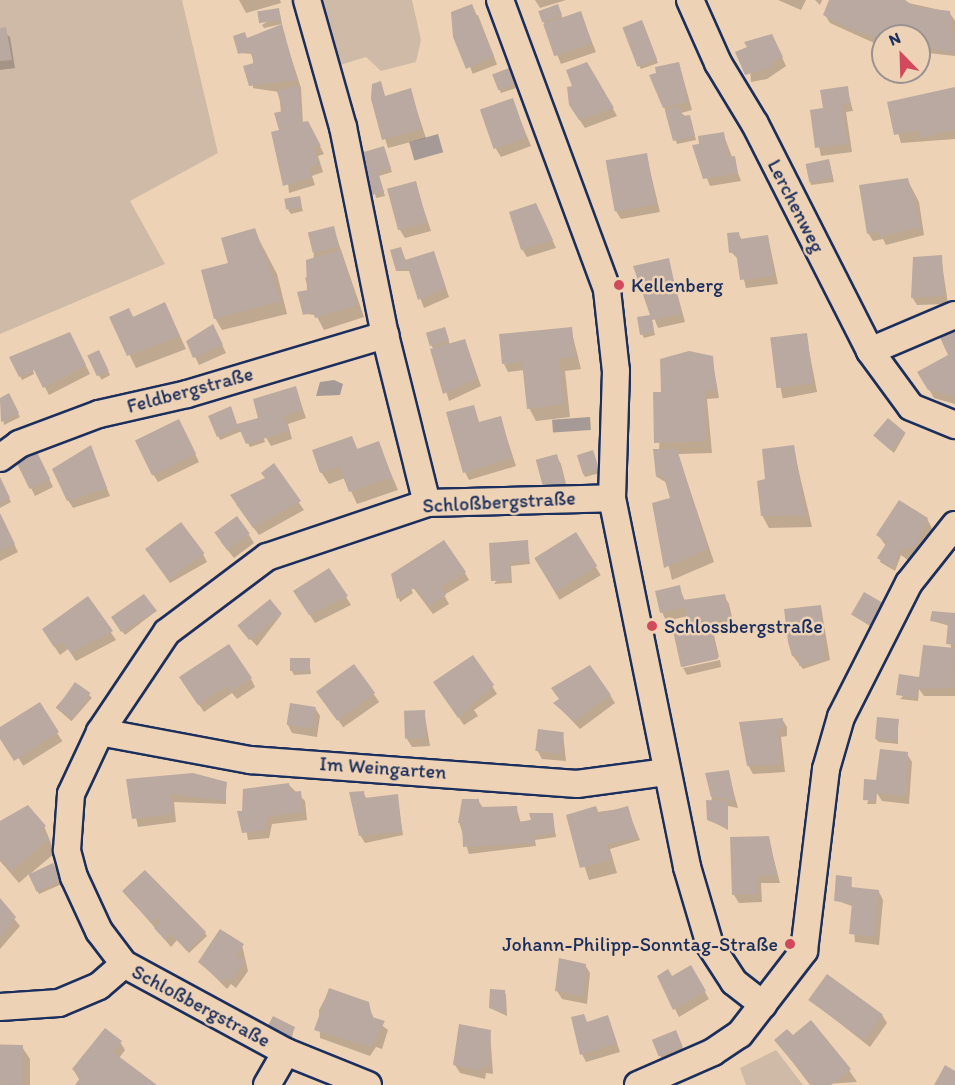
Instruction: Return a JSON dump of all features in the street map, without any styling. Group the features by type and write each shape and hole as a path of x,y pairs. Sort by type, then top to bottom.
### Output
{"street":[{"path":"307,0 343,127 385,335 427,503"},
{"path":"500,0 607,290 616,371 612,498 667,772 710,945 734,982 763,1005"},
{"name":"Lerchenweg","path":"690,0 717,63 755,124 870,351 911,407 955,425"},
{"path":"870,351 955,315"},
{"name":"Feldbergstraße","path":"0,458 19,444 99,414 187,394 385,335"},
{"name":"Schloßbergstraße","path":"368,1085 286,1052 124,964 87,907 67,850 71,794 100,732 167,632 203,602 267,557 427,503 612,498"},
{"path":"638,1085 713,1052 740,1034 804,951 826,769 841,717 904,592 955,525"},
{"name":"Im Weingarten","path":"100,732 250,760 577,784 667,772"},
{"path":"0,1007 59,1003 99,986 124,964"},
{"path":"267,1085 286,1052"}],"shaded area":[{"path":"0,0 182,0 218,153 130,201 165,264 0,334"},
{"path":"320,0 412,0 421,40 416,62 381,71 366,57 340,65"},
{"path":"438,134 443,152 414,161 409,142"},
{"path":"334,380 343,384 340,395 316,396 320,382"},
{"path":"590,417 591,430 553,433 552,420"},
{"path":"776,1050 803,1085 746,1085 740,1068"}],"building":[{"path":"829,0 905,0 915,7 950,11 955,53 931,48 931,24 871,24 871,35 853,30 823,15"},
{"path":"472,4 494,56 466,69 453,37 451,12"},
{"path":"558,4 562,15 542,22 538,11"},
{"path":"279,8 281,20 259,23 257,11"},
{"path":"581,11 592,43 554,56 543,24"},
{"path":"642,20 657,59 637,67 622,28"},
{"path":"282,24 297,80 249,86 243,66 254,63 250,51 238,54 233,36 245,32 247,38"},
{"path":"6,27 12,60 0,61 0,28"},
{"path":"772,34 783,57 771,62 773,67 745,75 735,52 747,47 744,42"},
{"path":"587,62 614,108 579,120 569,105 567,87 572,86 566,70"},
{"path":"679,62 688,102 663,108 649,75 656,73 655,67"},
{"path":"509,68 515,84 498,90 492,74"},
{"path":"381,81 385,96 411,88 422,129 382,140 371,99 372,84"},
{"path":"299,85 302,122 308,121 321,146 314,148 319,164 309,167 312,177 283,186 271,132 279,130 274,113 283,111 277,91"},
{"path":"848,86 850,103 842,104 848,144 815,148 810,110 823,108 820,90"},
{"path":"955,87 955,130 920,138 919,130 894,135 887,102"},
{"path":"513,98 527,138 494,149 480,109"},
{"path":"679,106 683,116 690,115 695,136 673,141 665,111"},
{"path":"724,132 728,157 735,156 738,173 703,179 692,145 699,144 698,136"},
{"path":"384,146 391,168 378,172 384,192 372,195 364,152"},
{"path":"647,153 656,204 615,212 606,160"},
{"path":"829,159 833,178 809,183 806,164"},
{"path":"908,178 921,227 880,237 878,231 867,234 859,185"},
{"path":"416,181 427,223 398,230 387,189"},
{"path":"300,196 302,207 286,210 284,199"},
{"path":"536,203 553,240 521,250 509,212"},
{"path":"334,226 339,246 313,253 308,233"},
{"path":"255,228 281,301 214,319 201,270 228,263 221,238"},
{"path":"739,232 740,239 768,235 774,276 740,280 736,252 729,253 727,233"},
{"path":"401,247 405,260 434,251 446,288 418,300 408,268 396,271 390,250"},
{"path":"341,250 358,305 315,318 313,312 303,315 297,292 307,290 306,260"},
{"path":"942,255 944,296 911,298 913,257"},
{"path":"669,258 681,314 652,320 654,332 640,335 637,317 650,315 633,266"},
{"path":"165,302 180,336 127,356 109,317 129,308 133,317"},
{"path":"213,324 223,345 193,358 186,341"},
{"path":"955,326 955,397 928,390 917,372 948,355 937,331"},
{"path":"445,327 449,340 430,346 426,333"},
{"path":"572,327 575,357 559,359 564,404 527,409 522,362 502,364 499,334"},
{"path":"70,332 86,365 43,388 34,370 19,377 9,357"},
{"path":"807,333 813,384 776,388 770,338"},
{"path":"465,339 477,378 443,394 430,349"},
{"path":"99,350 109,371 97,376 87,355"},
{"path":"689,351 713,356 716,390 705,391 706,441 654,443 653,392 661,392 660,359"},
{"path":"296,386 303,410 284,416 289,431 246,444 239,428 217,437 208,416 231,406 237,424 258,418 253,399"},
{"path":"9,393 19,413 1,422 0,398"},
{"path":"474,405 479,422 501,416 512,458 463,473 446,412"},
{"path":"888,418 906,433 891,450 873,436"},
{"path":"179,419 196,454 152,476 135,440"},
{"path":"352,436 357,449 379,441 392,477 349,492 339,466 320,473 312,450"},
{"path":"91,445 107,488 67,501 52,469"},
{"path":"794,445 806,515 761,516 757,481 765,479 762,449"},
{"path":"653,449 677,449 708,549 664,568 652,503 670,498 663,474 656,477"},
{"path":"593,450 599,469 583,474 577,455"},
{"path":"37,452 50,479 29,489 16,462"},
{"path":"557,454 565,483 544,489 536,460"},
{"path":"274,463 301,501 253,528 230,495 265,478 261,473"},
{"path":"0,477 10,498 0,503"},
{"path":"899,500 928,518 916,546 900,550 893,568 877,558 887,542 876,535"},
{"path":"0,513 15,544 0,551"},
{"path":"237,516 250,534 227,550 214,532"},
{"path":"181,522 204,553 169,580 145,549"},
{"path":"576,532 597,566 556,592 534,558"},
{"path":"444,540 466,572 441,587 446,595 428,606 416,587 397,599 391,574"},
{"path":"528,540 529,561 510,563 511,580 491,581 489,543"},
{"path":"329,568 348,596 309,615 293,591"},
{"path":"680,585 683,600 725,594 730,618 710,623 718,659 681,667 673,631 689,627 685,607 660,613 655,591"},
{"path":"864,592 883,603 870,626 851,615"},
{"path":"144,594 157,611 121,632 111,617"},
{"path":"88,596 113,631 71,653 62,642 54,647 42,629"},
{"path":"270,599 282,614 249,640 237,625"},
{"path":"821,605 824,661 799,666 799,655 792,656 788,642 784,609"},
{"path":"932,611 955,613 955,645 946,644 948,623 930,621"},
{"path":"229,644 252,678 231,692 227,686 198,705 179,677"},
{"path":"923,645 955,648 954,688 917,689 917,698 896,695 899,674 919,677"},
{"path":"473,655 494,685 458,718 433,682"},
{"path":"290,658 310,658 310,671 290,671"},
{"path":"354,664 375,693 337,721 316,692"},
{"path":"590,665 611,695 574,721 553,703 559,699 551,688"},
{"path":"75,682 91,693 72,719 57,708"},
{"path":"40,702 59,732 14,761 0,739 0,727"},
{"path":"290,703 316,707 312,729 287,725"},
{"path":"425,710 426,738 405,739 404,711"},
{"path":"877,717 899,719 897,741 875,739"},
{"path":"783,718 783,728 777,729 781,764 747,766 739,722"},
{"path":"538,729 564,732 561,754 535,751"},
{"path":"880,749 908,752 905,796 876,793 875,801 863,800 864,779 876,780"},
{"path":"729,770 735,800 711,797 705,773"},
{"path":"193,773 227,782 225,801 170,794 173,814 132,819 126,779"},
{"path":"289,783 290,792 301,791 303,812 267,817 265,830 242,833 237,811 242,811 243,789"},
{"path":"364,791 365,798 398,794 402,832 359,836 349,792"},
{"path":"462,799 479,799 479,807 517,806 518,822 531,820 529,813 553,813 555,833 534,836 535,843 463,847 462,823 458,823"},
{"path":"706,800 727,801 727,828 707,820"},
{"path":"28,805 46,826 41,830 49,839 11,871 0,859 0,821"},
{"path":"596,806 599,814 628,806 637,837 607,845 611,860 580,868 566,815"},
{"path":"769,836 777,875 757,876 758,894 732,895 730,837"},
{"path":"53,863 61,880 37,892 29,874"},
{"path":"145,870 206,932 187,951 171,934 165,940 154,928 161,921 158,917 151,923 122,891"},
{"path":"836,875 852,877 851,887 879,890 875,937 849,934 852,903 834,901"},
{"path":"0,898 16,917 0,938"},
{"path":"220,929 244,944 236,956 245,961 232,981 226,977 222,982 198,962"},
{"path":"559,958 586,964 583,996 555,991"},
{"path":"691,965 706,991 673,1010 657,976 668,969 672,976"},
{"path":"827,974 883,1015 864,1040 808,1000"},
{"path":"329,988 369,1002 372,1017 385,1021 371,1047 314,1030"},
{"path":"490,989 505,990 506,1014 489,1008"},
{"path":"584,1014 587,1022 608,1015 617,1043 580,1055 571,1017"},
{"path":"273,1016 295,1027 289,1040 267,1028"},
{"path":"811,1020 851,1069 831,1085 812,1085 774,1040 787,1029 793,1035"},
{"path":"459,1024 491,1030 489,1066 482,1066 482,1071 453,1065"},
{"path":"105,1028 122,1041 113,1052 157,1085 75,1085 81,1077 72,1069"},
{"path":"676,1030 683,1047 659,1056 652,1040"},
{"path":"0,1045 23,1045 22,1085 0,1085"},
{"path":"945,1065 955,1071 955,1085 934,1085"}],"place":[{"name":"Kellenberg","path":"619,285"},
{"name":"Schlossbergstraße","path":"652,626"},
{"name":"Johann-Philipp-Sonntag-Straße","path":"790,944"}]}
